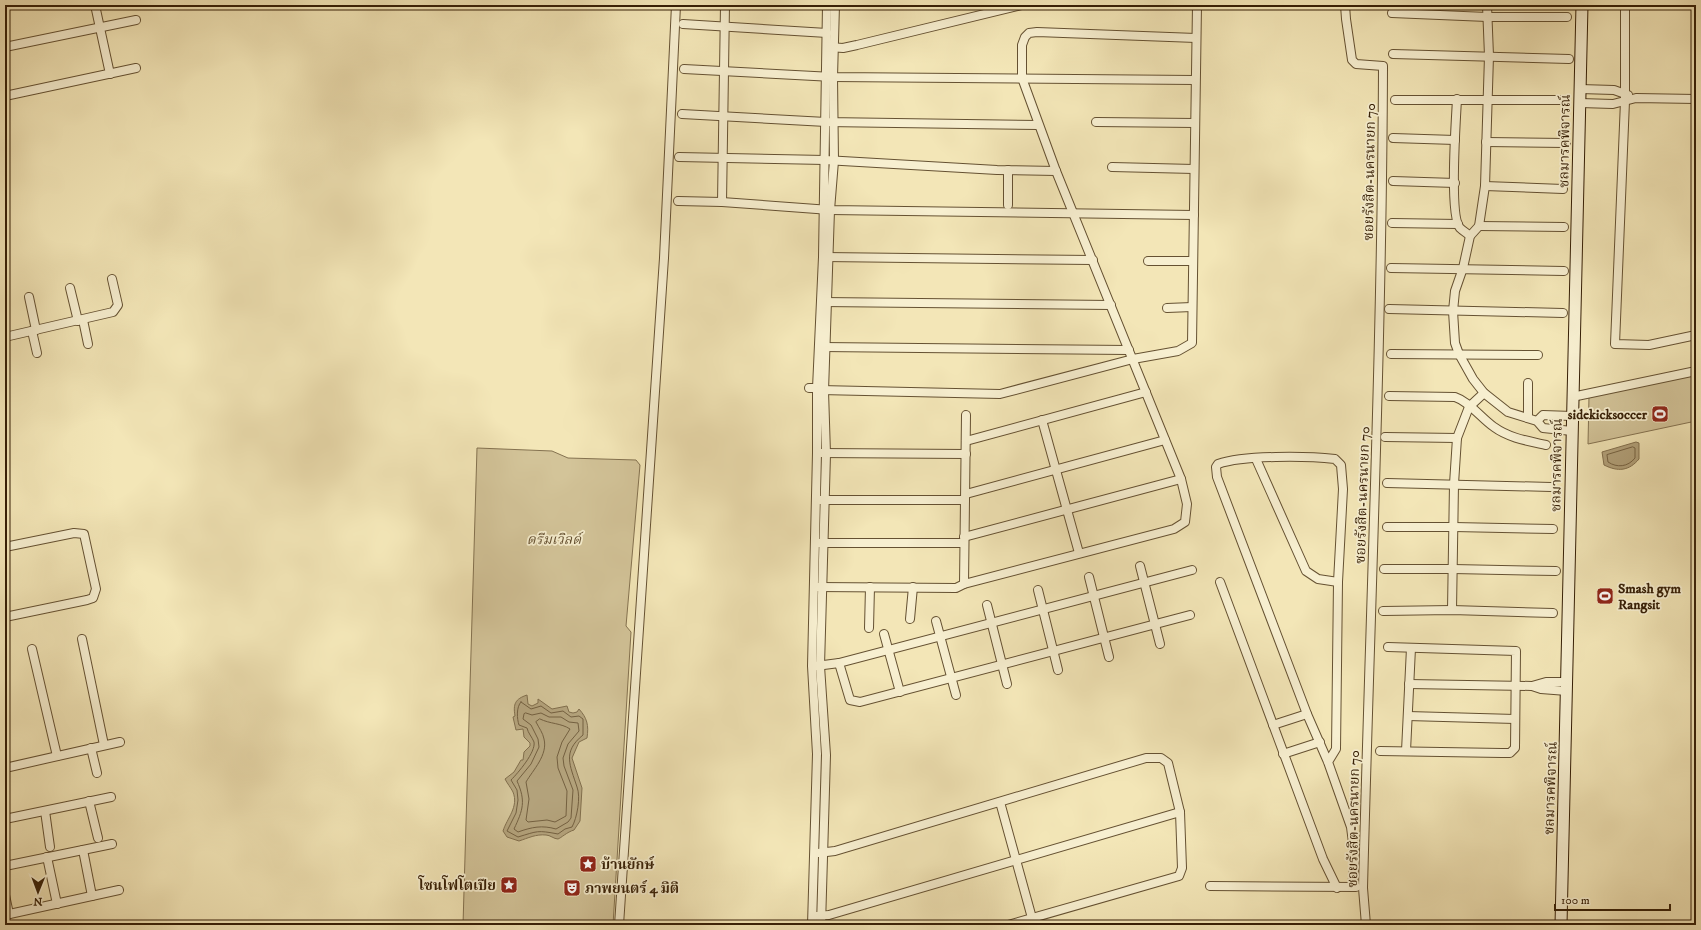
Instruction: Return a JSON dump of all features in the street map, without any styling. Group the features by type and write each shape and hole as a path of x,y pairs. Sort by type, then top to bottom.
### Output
{"street":[{"path":"95,5 110,74"},
{"path":"619,925 664,258 676,5"},
{"path":"722,202 725,5"},
{"path":"827,5 827,33 830,47"},
{"path":"827,210 834,161 830,122 830,47 835,5"},
{"path":"830,47 843,48 857,45 1022,5"},
{"path":"817,389 1000,394 1133,359 1178,351 1192,343 1197,5"},
{"name":"ซอยรังสิต-นครนายก 70","path":"1345,5 1352,60 1356,64 1383,66 1383,189 1363,888 1366,925"},
{"path":"1487,5 1489,56 1485,186 1479,226 1470,236 1463,268 1455,291 1453,311 1455,343 1458,354 1473,380 1484,393 1508,412 1538,421 1543,428 1572,431"},
{"name":"ชลมารคพิจารณ์","path":"1561,925 1568,686 1572,397 1582,5"},
{"path":"1625,5 1624,97 1614,344 1649,345 1696,335"},
{"path":"1392,13 1487,17 1567,17"},
{"path":"5,47 136,20"},
{"path":"683,24 827,33"},
{"path":"818,587 956,588 964,584 1180,526 1185,522 1187,504 1181,479 1038,125 1022,78 1022,45 1025,37 1029,33 1037,32 1196,38"},
{"path":"1393,54 1569,59"},
{"path":"5,96 136,68"},
{"path":"684,69 830,76 1196,80"},
{"path":"1580,89 1614,90 1624,97 1696,99"},
{"path":"1580,103 1613,104 1624,97"},
{"path":"1457,98 1455,183 1458,224 1460,228 1470,236"},
{"path":"1395,100 1457,98 1562,100"},
{"path":"682,114 830,122 1038,125"},
{"path":"812,925 813,853 818,754 816,666 822,454 817,389 823,347 827,210 825,160 830,122"},
{"path":"1096,122 1195,124"},
{"path":"1393,138 1455,140"},
{"path":"1486,142 1566,143"},
{"path":"679,157 825,160 1008,170 1056,171"},
{"path":"1112,167 1194,169"},
{"path":"1008,170 1008,205"},
{"path":"1393,181 1455,183"},
{"path":"1485,186 1563,189"},
{"path":"678,201 722,202 827,210 1074,214 1194,214"},
{"path":"1392,223 1458,224"},
{"path":"1479,226 1564,227"},
{"path":"826,258 1093,260"},
{"path":"1148,260 1193,261"},
{"path":"1391,268 1463,268 1564,271"},
{"path":"5,337 107,315 117,309 118,305 112,279"},
{"path":"70,288 88,344"},
{"path":"29,297 38,353"},
{"path":"825,302 1111,305"},
{"path":"1167,308 1192,308"},
{"path":"1389,309 1562,313"},
{"path":"823,347 1129,350"},
{"path":"1391,354 1538,355"},
{"path":"1572,397 1696,371"},
{"path":"1528,383 1528,418"},
{"path":"966,441 1146,392"},
{"path":"1452,610 1454,484 1457,438 1469,407 1484,393"},
{"path":"1388,396 1455,397 1463,401 1495,428 1517,439 1546,445"},
{"path":"964,584 966,415"},
{"path":"1538,421 1543,415 1572,416"},
{"path":"1042,420 1079,553"},
{"path":"1385,437 1457,438"},
{"path":"820,500 965,497 1056,469 1165,440"},
{"path":"822,454 966,454"},
{"path":"1328,762 1336,749 1338,582 1343,490 1341,465 1336,459 1323,458 1226,461 1218,464 1216,473 1307,714 1328,762 1351,827 1355,859 1352,887"},
{"path":"1256,459 1306,571 1318,580 1338,582"},
{"path":"819,543 964,540 1181,479"},
{"path":"1386,483 1551,487"},
{"path":"1388,527 1454,526 1553,529"},
{"path":"5,547 80,532 84,534 86,538 96,589 92,598 87,600 5,617"},
{"path":"1140,566 1160,644"},
{"path":"1384,569 1556,571"},
{"path":"816,666 839,663 1042,608 1192,570"},
{"path":"1089,577 1109,657"},
{"path":"1220,582 1323,859 1337,888"},
{"path":"869,628 870,587"},
{"path":"910,619 912,588"},
{"path":"1038,590 1058,670"},
{"path":"987,605 1007,684"},
{"path":"1383,611 1452,610 1553,613"},
{"path":"839,663 850,700 854,702 900,692 1190,615"},
{"path":"936,621 956,695"},
{"path":"884,634 900,692"},
{"path":"82,639 104,745"},
{"path":"1380,751 1510,752 1515,748 1516,651 1388,647"},
{"path":"1406,751 1411,648"},
{"path":"32,649 58,756"},
{"path":"816,666 826,755 821,925"},
{"path":"1409,684 1532,686 1541,689 1568,686"},
{"path":"1273,725 1307,714"},
{"path":"1408,716 1515,719"},
{"path":"5,766 120,742"},
{"path":"1283,754 1320,742"},
{"path":"91,748 97,772"},
{"path":"813,853 822,853 1154,756 1161,758 1168,763 1180,812 1182,868 1179,876 1008,925"},
{"path":"5,819 111,797"},
{"path":"89,802 98,838"},
{"path":"1000,802 1032,918"},
{"path":"45,811 50,847"},
{"path":"812,915 821,916 1180,812"},
{"path":"5,866 112,844"},
{"path":"83,850 92,896"},
{"path":"47,857 57,904"},
{"path":"1210,886 1363,888"},
{"path":"5,895 7,915 119,890"}],"green space":[{"path":"1696,374 1696,421 1588,444 1589,396"},
{"name":"ดรีมเวิลด์","path":"477,448 552,451 568,458 636,460 640,465 626,626 631,632 613,925 463,925"}],"water":[{"path":"1636,442 1639,443 1639,459 1631,466 1623,469 1614,469 1604,465 1602,452"},
{"path":"527,695 528,704 532,706 538,703 538,699 552,709 567,706 569,712 573,713 577,712 579,709 587,722 587,738 579,742 572,758 582,788 580,821 574,830 558,839 548,835 539,835 519,841 507,837 503,831 515,803 513,792 505,779 514,772 521,760 523,760 524,752 530,746 530,743 524,737 523,729 516,730 513,717 515,716 514,708 517,700"}],"place":[{"name":"sidekicksoccer","path":"1660,414"},
{"name":"Smash gym Rangsit","path":"1605,596"},
{"name":"บ้านยักษ์","path":"588,864"},
{"name":"โซนโฟโตเปีย","path":"509,885"},
{"name":"ภาพยนตร์ 4 มิติ","path":"572,888"}]}
